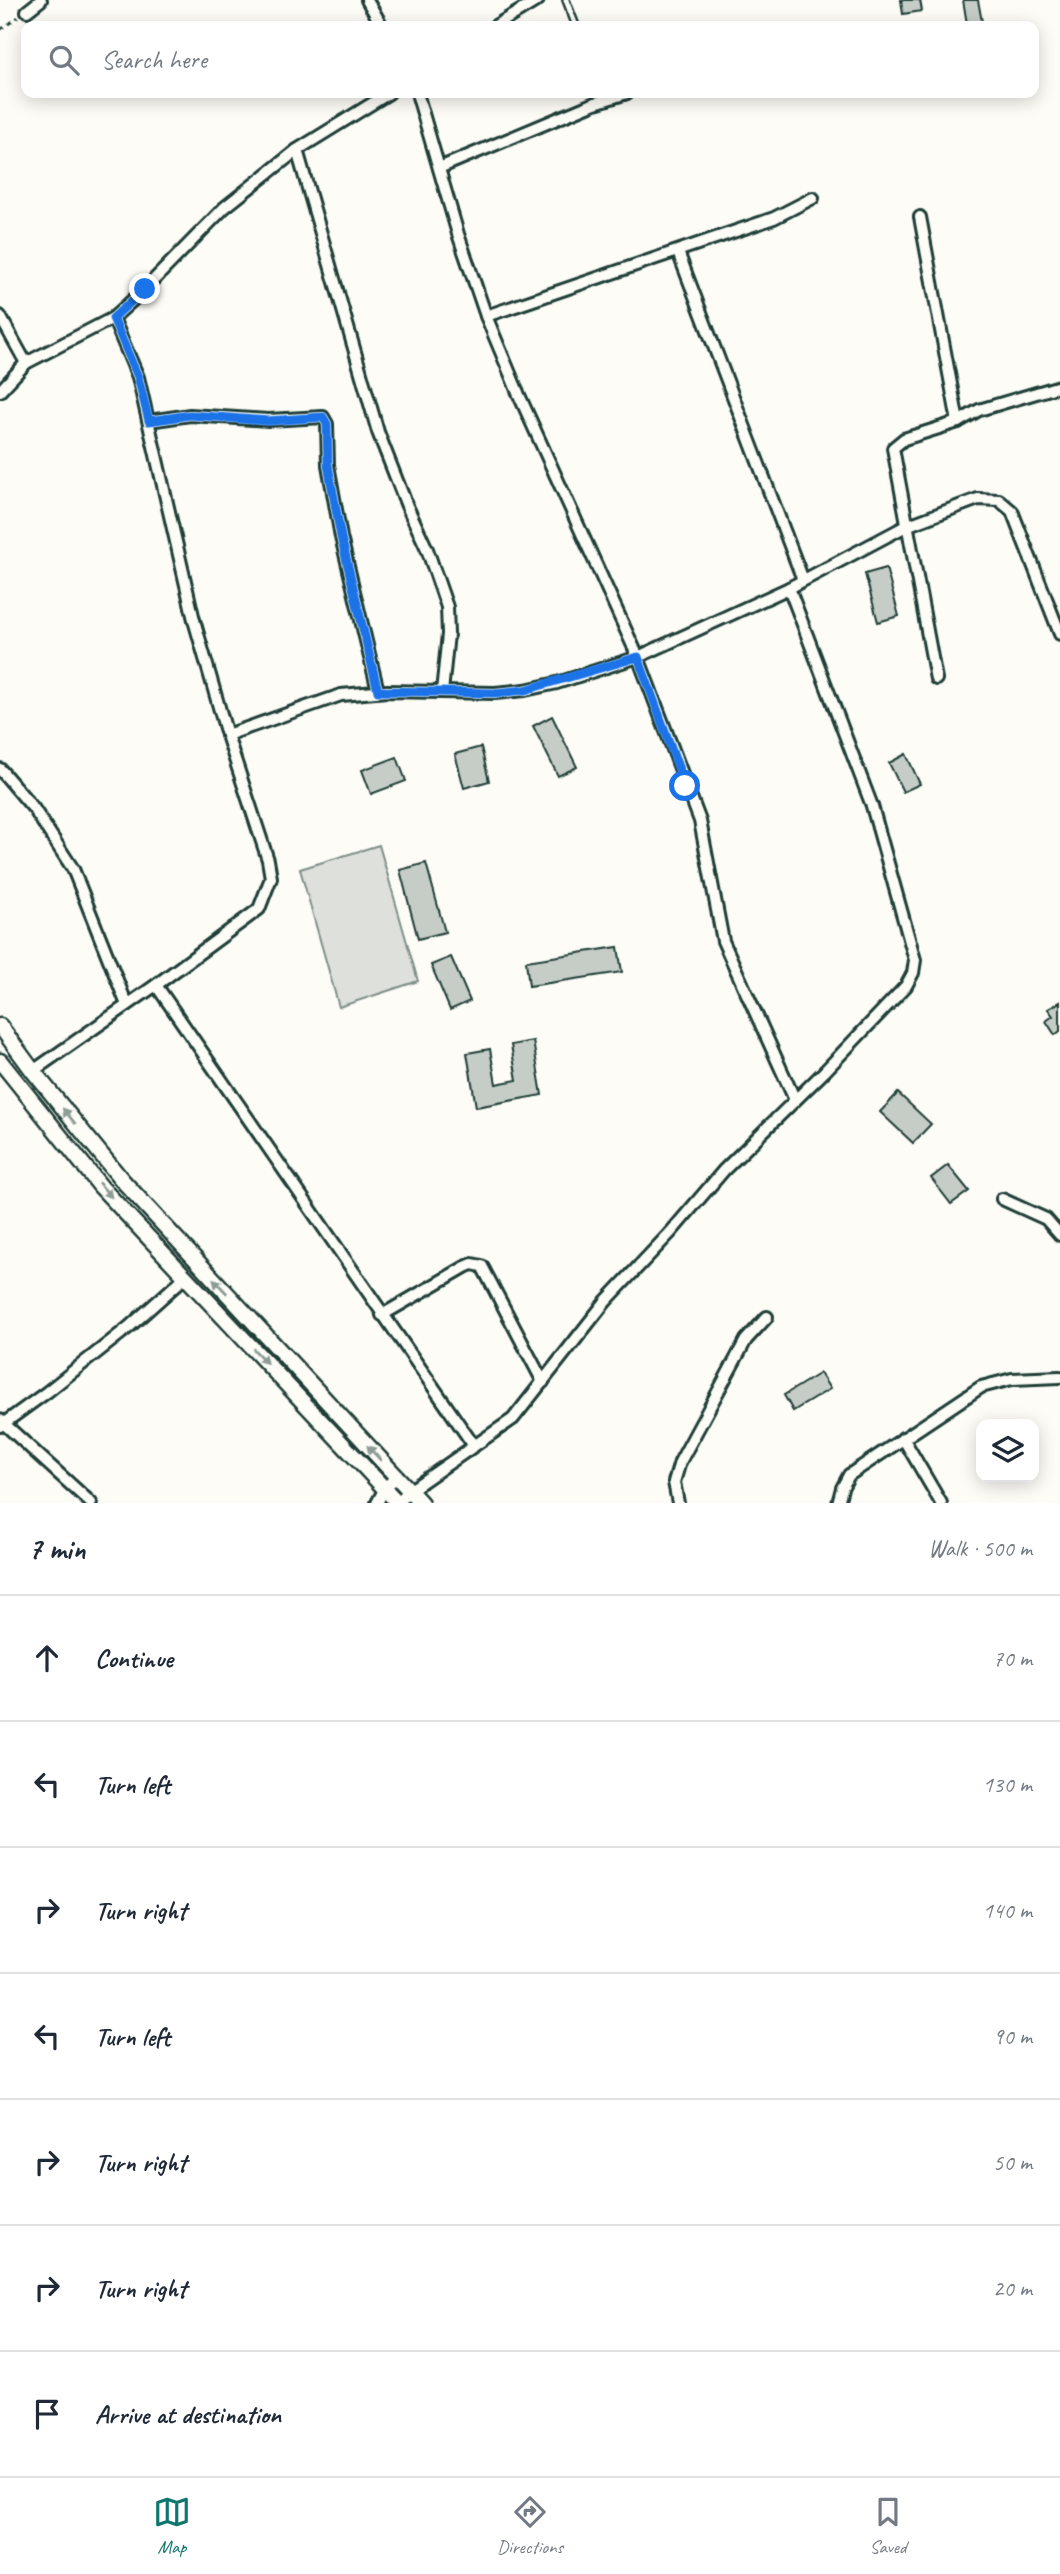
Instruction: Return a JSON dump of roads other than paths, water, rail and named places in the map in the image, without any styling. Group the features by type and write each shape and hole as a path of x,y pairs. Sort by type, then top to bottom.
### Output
{"street":[{"path":"27,11 41,0"},
{"path":"367,0 379,21"},
{"path":"502,21 530,2"},
{"path":"0,391 26,363 113,318 145,289 223,208 297,150 381,98"},
{"path":"418,98 458,234 486,316 638,657 700,821 723,941 795,1100"},
{"path":"439,168 611,98"},
{"path":"297,150 378,432 427,548 447,607 448,634 442,692"},
{"path":"486,316 775,218 813,198"},
{"path":"920,217 958,422"},
{"path":"678,252 803,580"},
{"path":"0,316 26,363"},
{"path":"33,1071 259,909 271,878 268,860 194,620 138,377 113,318"},
{"path":"936,679 893,448 904,439 958,422 979,410 1060,386"},
{"path":"149,421 190,415 268,421 323,417 327,424 328,465 341,537 378,691"},
{"path":"227,734 341,695 378,691 495,693 525,690 638,657 789,588 906,526 978,499 999,500 1012,511 1060,634"},
{"path":"0,1061 93,1178 397,1503 409,1491 513,1419 606,1301 724,1170 906,986 913,973 915,960 872,806 789,588"},
{"path":"0,769 4,782 34,808 73,869 127,1005"},
{"path":"156,985 474,1446"},
{"path":"0,1026 122,1180 421,1503"},
{"path":"1002,1199 1046,1219 1060,1235"},
{"path":"382,1315 465,1267 472,1264 482,1266 543,1382"},
{"path":"91,1503 1,1423 47,1392 129,1327 185,1277"},
{"path":"678,1503 674,1482 680,1462 746,1340 766,1317"},
{"path":"838,1503 849,1475 981,1387 1012,1379 1060,1377"},
{"path":"322,1422 334,1410"},
{"path":"903,1438 941,1503"},
{"path":"377,1503 384,1489 396,1476"}],"lane":[{"path":"566,0 574,21"}]}
